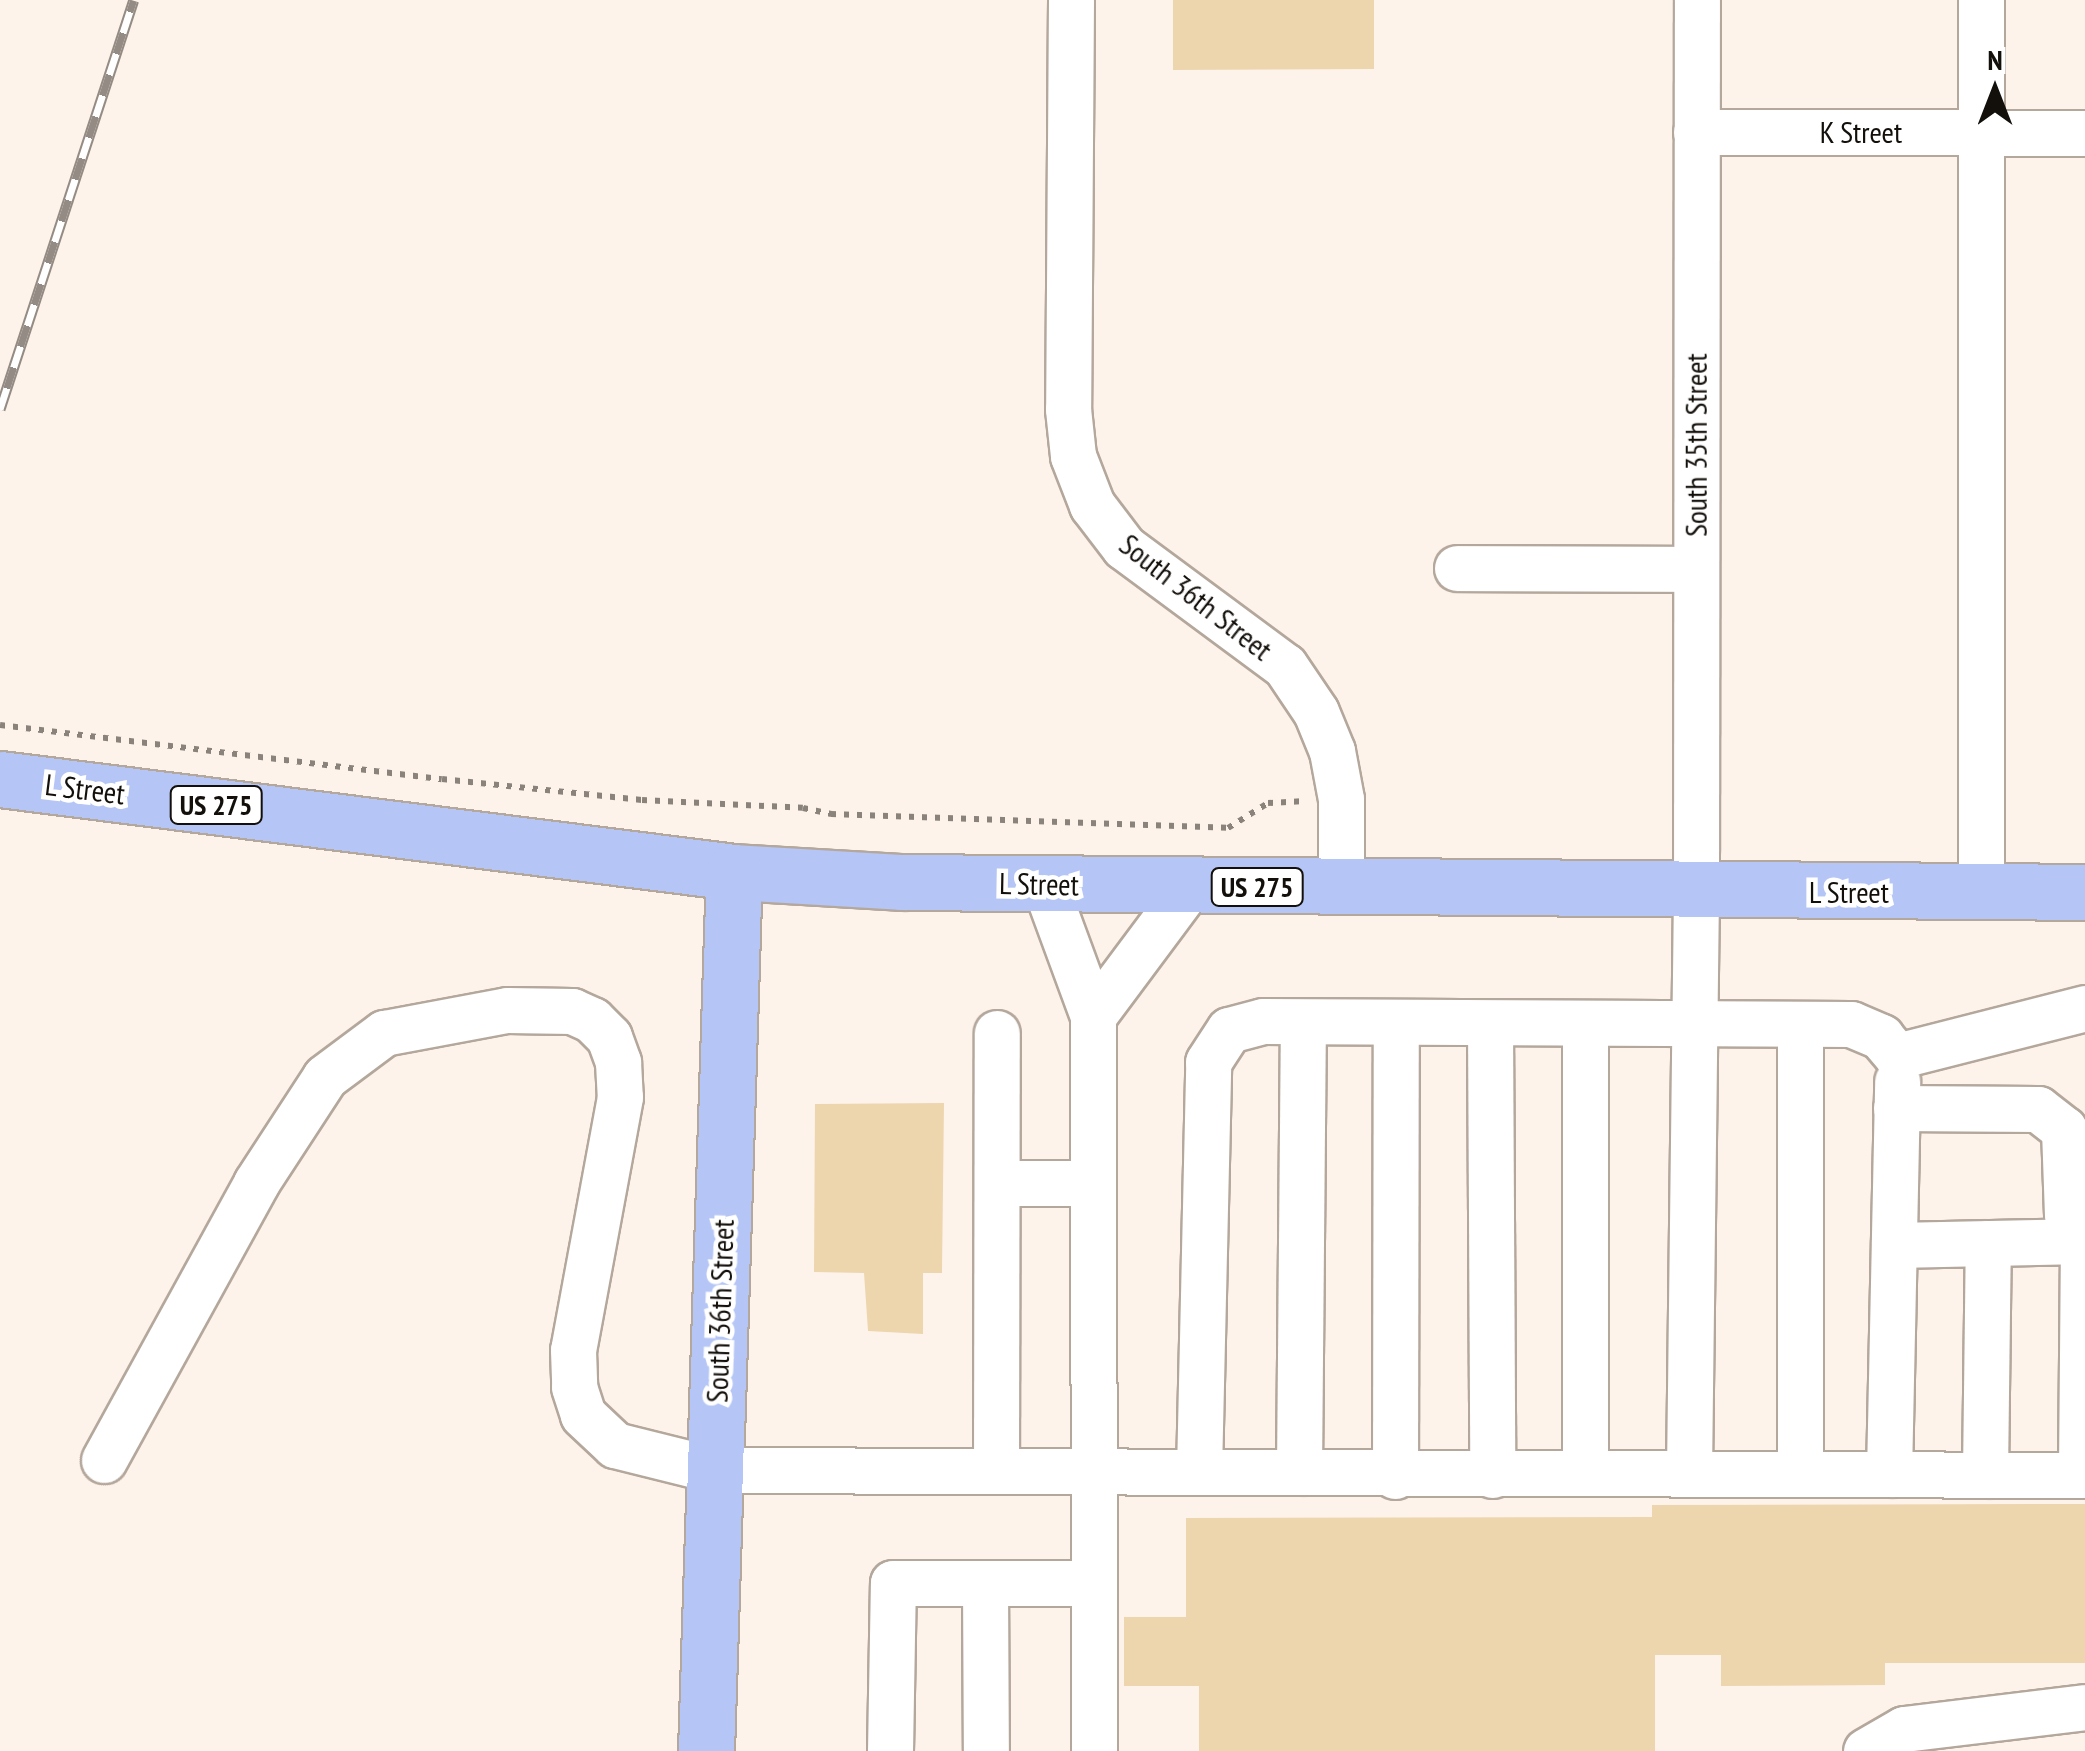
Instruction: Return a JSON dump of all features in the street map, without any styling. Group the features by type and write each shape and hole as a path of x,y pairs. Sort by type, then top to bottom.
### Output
{"main road":[{"name":"L Street","path":"0,779 734,872 902,882 2085,892"},
{"name":"South 36th Street","path":"706,1751 734,872"}],"street":[{"name":"South 36th Street","path":"1071,0 1068,409 1073,456 1092,505 1124,547 1285,666 1316,712 1332,751 1340,799 1342,888"},
{"name":"South 35th Street","path":"1689,1474 1696,891 1697,0"},
{"path":"1980,0 1981,892"},
{"name":"K Street","path":"1696,132 2085,133"},
{"path":"1456,568 1696,569"},
{"path":"1044,884 1093,1016 1094,1751"},
{"path":"1093,1016 1190,886"},
{"path":"1897,1056 2085,1008"},
{"path":"104,1460 256,1183 325,1077 384,1034 507,1010 572,1010 592,1020 609,1037 618,1062 620,1097 573,1350 574,1387 583,1416 614,1445 715,1470 1299,1472 1395,1476 1585,1472 2083,1475 2084,1241 2066,1214 2064,1129 2038,1109 1896,1108"},
{"path":"1199,1472 1208,1062 1229,1030 1263,1021 1800,1024 1866,1028 1897,1056 1890,1474"},
{"path":"1299,1472 1303,1022"},
{"path":"1395,1476 1396,1022"},
{"path":"1490,1023 1492,1475"},
{"path":"2026,1023 2085,1029"},
{"path":"1585,1024 1585,1472"},
{"path":"1800,1024 1800,1474"},
{"path":"996,1471 997,1033"},
{"path":"997,1184 1092,1183"},
{"path":"1894,1245 2084,1241"},
{"path":"1985,1475 1988,1243"},
{"path":"890,1751 893,1583 1092,1583"},
{"path":"985,1583 986,1751"},
{"path":"1866,1751 1904,1729 2085,1707"}],"path":[{"path":"0,725 642,800 803,808 831,814 1228,828 1268,803 1340,799"}],"building":[{"path":"1173,0 1374,0 1374,69 1173,70"},
{"path":"944,1103 942,1273 923,1273 923,1334 868,1331 864,1273 814,1272 815,1104"},
{"path":"2085,1504 2085,1663 1885,1663 1885,1685 1721,1686 1721,1655 1655,1655 1655,1751 1199,1751 1199,1686 1124,1686 1124,1617 1186,1617 1186,1518 1652,1517 1652,1505"}],"railway":[{"path":"0,409 134,0"}]}
